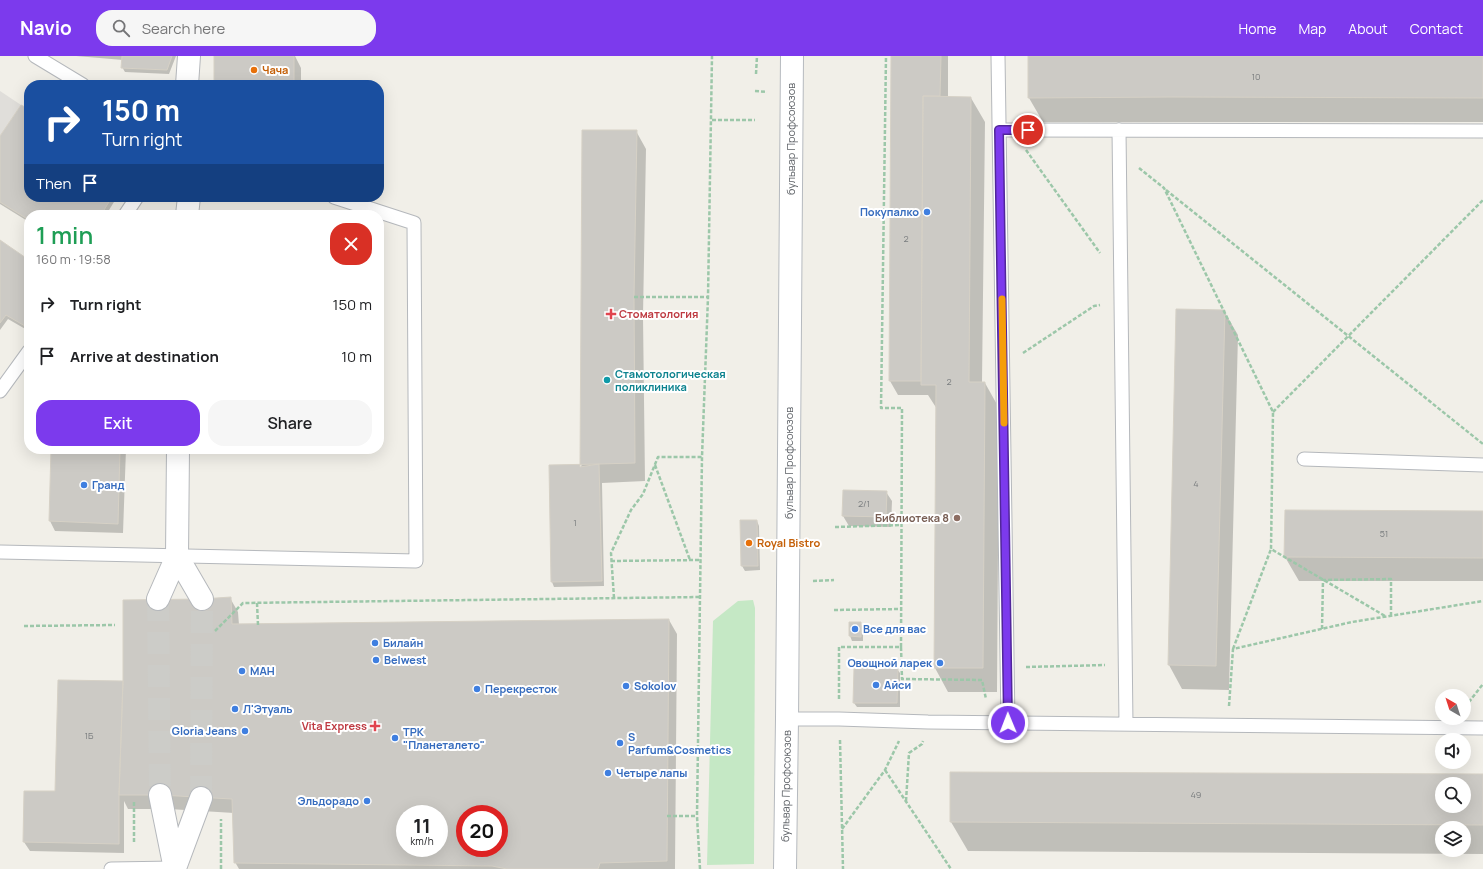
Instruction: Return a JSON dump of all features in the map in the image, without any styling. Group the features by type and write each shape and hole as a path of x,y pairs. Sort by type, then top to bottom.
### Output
{"street":[{"path":"187,80 189,56"},
{"name":"бульвар Профсоюзов","path":"785,869 792,56"},
{"path":"158,599 177,556 178,454"},
{"path":"177,556 202,599"},
{"path":"160,795 175,869"},
{"path":"175,869 201,798"}],"lane":[{"path":"35,56 75,80"},
{"path":"998,56 1008,723"},
{"path":"999,130 1483,131"},
{"path":"1124,130 1121,303 1126,724"},
{"path":"349,202 374,210"},
{"path":"0,552 416,561 414,223 384,213"},
{"path":"0,391 24,358"},
{"path":"1304,459 1483,465"},
{"path":"787,719 1483,728"},
{"path":"110,869 175,869"}],"path":[{"path":"700,869 697,816 700,560 708,297 712,56"},
{"path":"756,56 756,74"},
{"path":"886,56 881,408 902,408 902,679 982,680"},
{"path":"712,120 755,120"},
{"path":"1012,130 1121,283"},
{"path":"1124,130 1129,159 1483,444"},
{"path":"1164,188 1273,412 1271,549 1233,649 1227,725"},
{"path":"1273,412 1483,200"},
{"path":"634,297 708,297"},
{"path":"1003,366 1094,306 1121,303"},
{"path":"614,598 611,552 631,510 643,494 658,457 702,457"},
{"path":"655,464 690,560"},
{"path":"835,527 902,524"},
{"path":"1271,549 1386,616"},
{"path":"611,561 700,560"},
{"path":"1323,580 1391,579 1391,616"},
{"path":"1322,629 1323,580"},
{"path":"215,631 243,603 700,597"},
{"path":"1233,649 1386,616 1483,601"},
{"path":"257,603 258,625"},
{"path":"834,610 901,609"},
{"path":"24,626 115,625"},
{"path":"842,869 839,647 901,647"},
{"path":"1008,668 1126,664"},
{"path":"1471,700 1483,684"},
{"path":"842,830 885,770 908,721"},
{"path":"906,801 909,752 922,744 928,722"},
{"path":"885,770 951,869"},
{"path":"134,801 134,842"},
{"path":"221,812 221,869"},
{"path":"667,816 697,816"}],"shaded area":[{"path":"0,91 21,105 0,136"}],"green space":[{"path":"753,600 755,608 754,864 707,865 713,621 738,601"}],"building":[{"path":"122,56 172,56 167,70 121,68"},
{"name":"Чача","path":"214,56 294,56 294,80 214,80"},
{"path":"891,56 941,56 940,96 923,96 921,381 889,381"},
{"path":"1028,56 1483,56 1483,98 1028,98"},
{"path":"923,96 971,97 969,382 985,382 983,668 934,668 936,385 921,385"},
{"path":"21,105 24,106 24,202 109,202 104,210 24,210 24,217 0,202 0,136"},
{"name":"Стамотологическая поликлиника","path":"582,130 637,130 634,297 635,463 599,464 580,467"},
{"path":"0,240 24,257 24,325 6,315 0,323"},
{"path":"1176,309 1225,310 1216,666 1168,665"},
{"name":"Гранд","path":"51,454 120,454 118,524 49,521"},
{"path":"599,464 602,581 551,582 549,465"},
{"path":"843,490 887,491 886,517 842,516"},
{"path":"1285,510 1483,511 1483,558 1284,557"},
{"name":"Royal Bistro","path":"740,520 757,520 758,566 741,566"},
{"name":"ТРК \"Планеталето\"","path":"231,597 232,624 669,619 667,861 600,863 598,869 507,869 492,866 234,863 232,799 160,795 119,795 123,681 123,600"},
{"name":"Все для вас","path":"849,622 861,622 861,637 849,636"},
{"name":"Айси","path":"854,668 898,668 897,703 853,703"},
{"path":"58,680 123,681 119,795 119,844 23,842 24,791 55,791"},
{"path":"950,772 1483,774 1483,825 1471,825 1471,821 1435,821 1435,825 950,822"}],"tunnel":[{"path":"158,599 160,795"},
{"path":"201,798 202,599"}],"slow traffic":[{"path":"1002,299 1004,423"}],"place":[{"name":"Чача","path":"254,70"},
{"name":"Покупалко","path":"927,212"},
{"name":"Стоматология","path":"611,314"},
{"name":"Стамотологическая поликлиника","path":"607,380"},
{"name":"Гранд","path":"84,485"},
{"name":"Библиотека 8","path":"957,518"},
{"name":"Royal Bistro","path":"749,543"},
{"name":"Все для вас","path":"855,629"},
{"name":"Билайн","path":"375,643"},
{"name":"Belwest","path":"376,660"},
{"name":"Овощной ларек","path":"940,663"},
{"name":"МАН","path":"242,671"},
{"name":"Айси","path":"876,685"},
{"name":"Sokolov","path":"626,686"},
{"name":"Перекресток","path":"477,689"},
{"name":"Л'Этуаль","path":"235,709"},
{"name":"Vita Express","path":"375,726"},
{"name":"Gloria Jeans","path":"245,731"},
{"name":"ТРК \"Планеталето\"","path":"395,738"},
{"name":"S Parfum&Cosmetics","path":"620,743"},
{"name":"Четыре лапы","path":"608,773"},
{"name":"Эльдорадо","path":"367,801"}],"route":[{"path":"1008,723 999,130 1028,130"}]}
